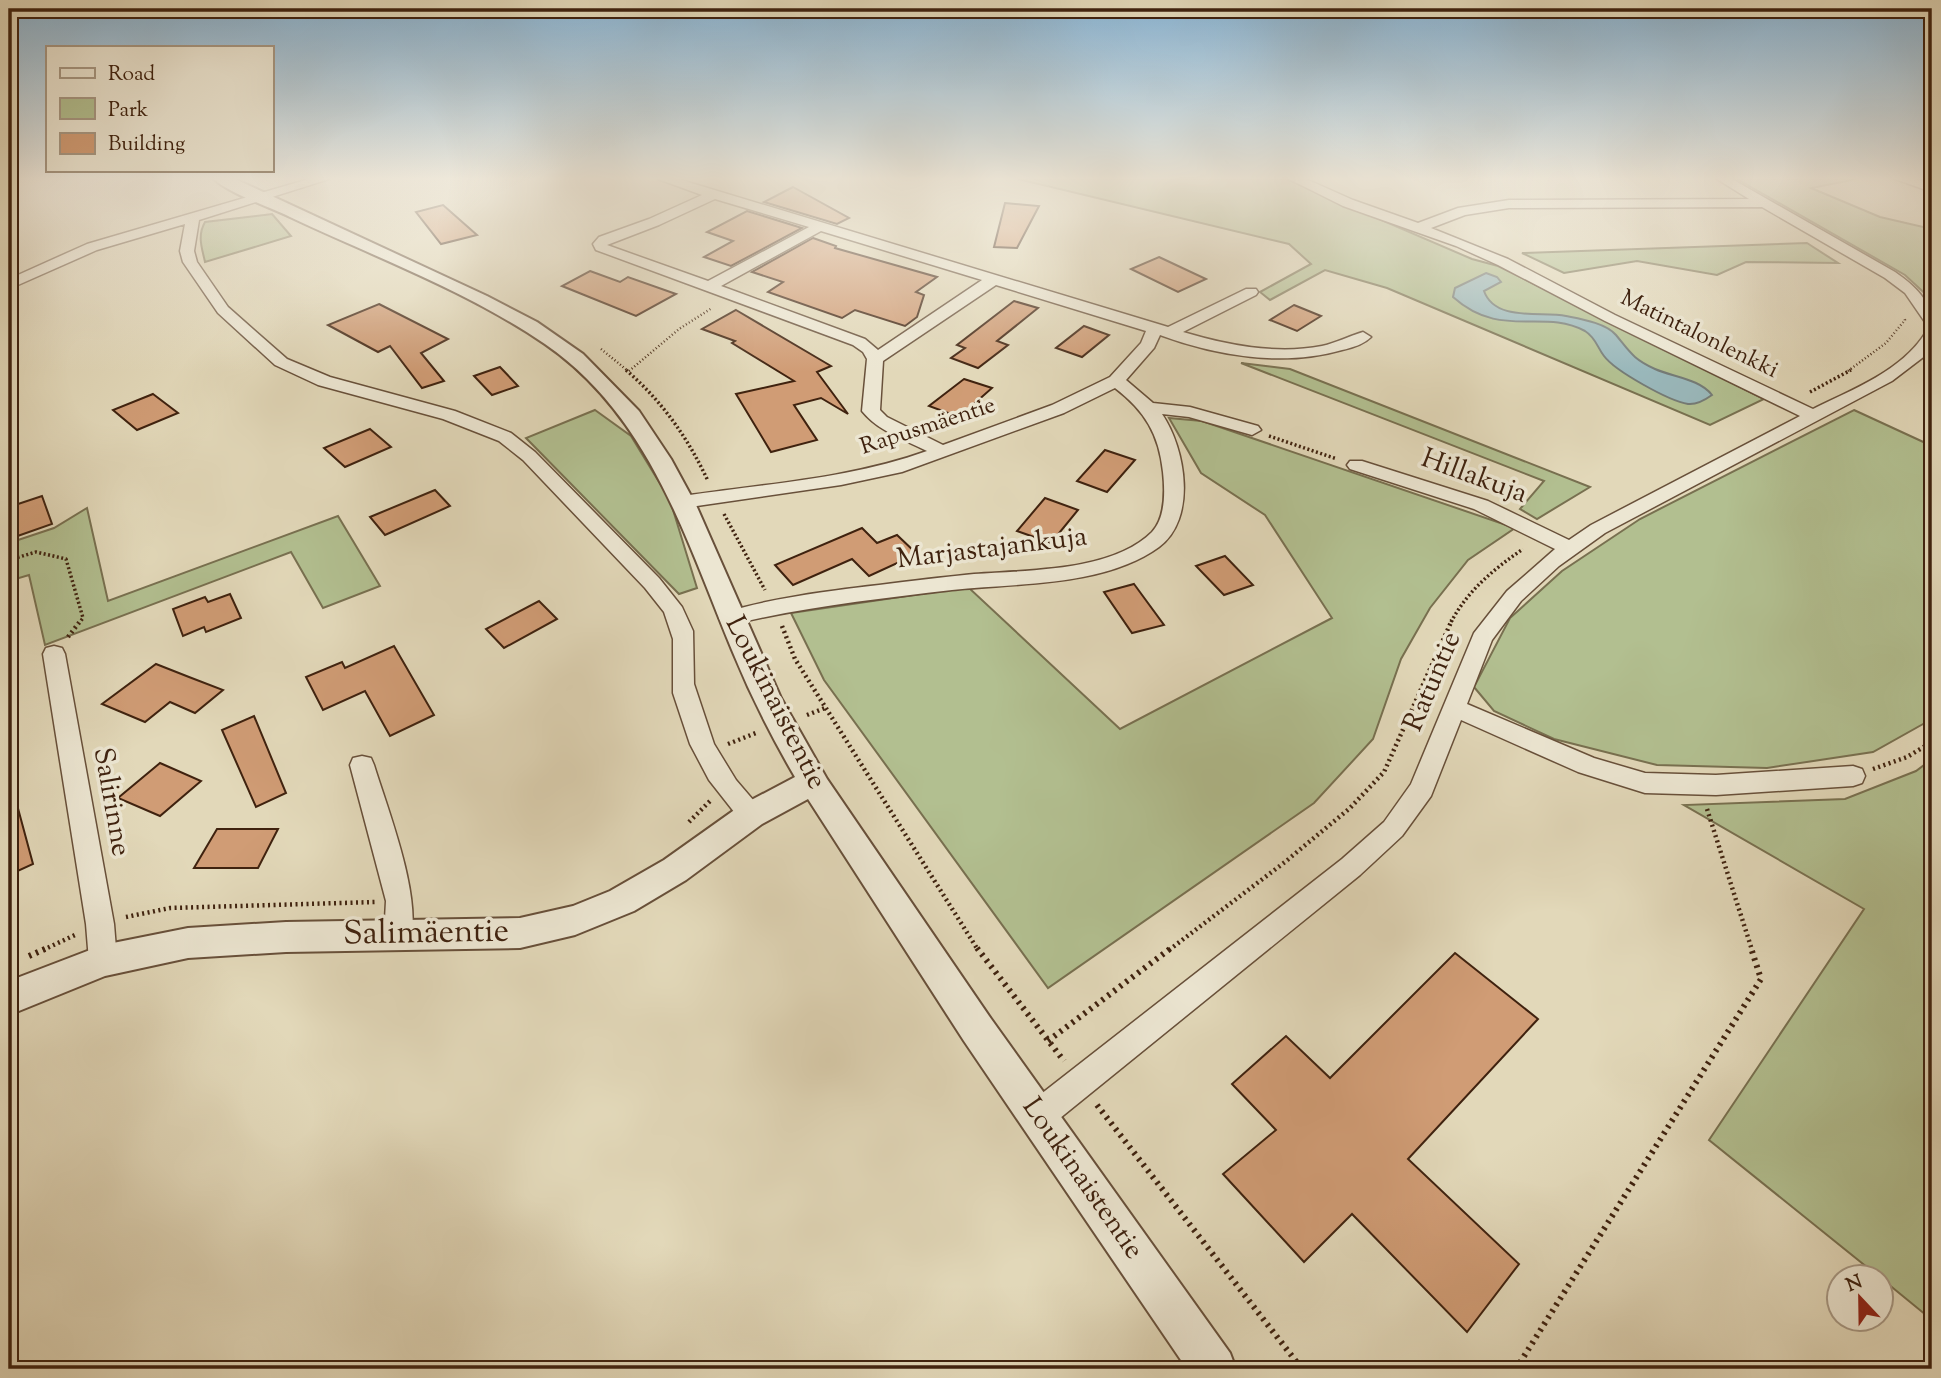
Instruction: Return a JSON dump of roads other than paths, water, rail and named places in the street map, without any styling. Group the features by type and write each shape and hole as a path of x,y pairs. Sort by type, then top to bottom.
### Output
{"street":[{"path":"9,285 73,254 109,243"},
{"path":"188,243 190,262 223,310 281,362 324,381 449,415 505,436 529,456 669,602 682,625 683,691 705,752 724,786 751,816"},
{"name":"Loukinaistentie","path":"360,243 478,298 531,327 595,374 621,401 660,457 683,502 730,618 779,725 813,782 942,979 1214,1369"},
{"path":"602,243 606,251 859,342 870,349 875,359 871,411 881,421 941,451"},
{"path":"707,288 789,243"},
{"path":"876,243 1213,346 1297,355 1336,350 1363,337"},
{"name":"Matintalonlenkki","path":"1457,243 1503,262 1610,318 1813,416"},
{"path":"1835,243 1890,275 1910,290 1932,322"},
{"path":"875,359 993,280"},
{"path":"1162,331 1251,292"},
{"name":"Rapusmäentie","path":"683,502 896,468 1058,409 1116,381 1162,331"},
{"name":"Ratuntie","path":"1038,1116 1351,867 1393,830 1422,789 1482,638 1514,596 1552,561 1598,529 1886,378 1913,358 1929,343 1932,335"},
{"name":"Marjastajankuja","path":"730,618 774,606 826,598 1077,570 1119,559 1152,542 1167,525 1175,502 1170,446 1160,422 1149,408 1116,381"},
{"path":"1149,408 1190,412 1252,430"},
{"name":"Hillakuja","path":"1356,465 1481,505 1569,548"},
{"name":"Salirinne","path":"54,654 100,924 103,961"},
{"path":"1453,707 1587,765 1645,783 1700,785 1853,776"},
{"path":"362,765 400,901 398,937"},
{"name":"Salimäentie","path":"9,998 103,961 188,943 286,937 520,933 575,920 622,901 675,870 751,816 813,782"}],"water":[{"path":"1486,273 1497,277 1501,282 1484,291 1498,307 1520,313 1566,316 1600,325 1612,331 1632,355 1642,362 1701,385 1712,395 1695,404 1679,402 1619,369 1604,356 1585,331 1553,322 1505,321 1488,317 1471,310 1453,297 1455,288"}]}
